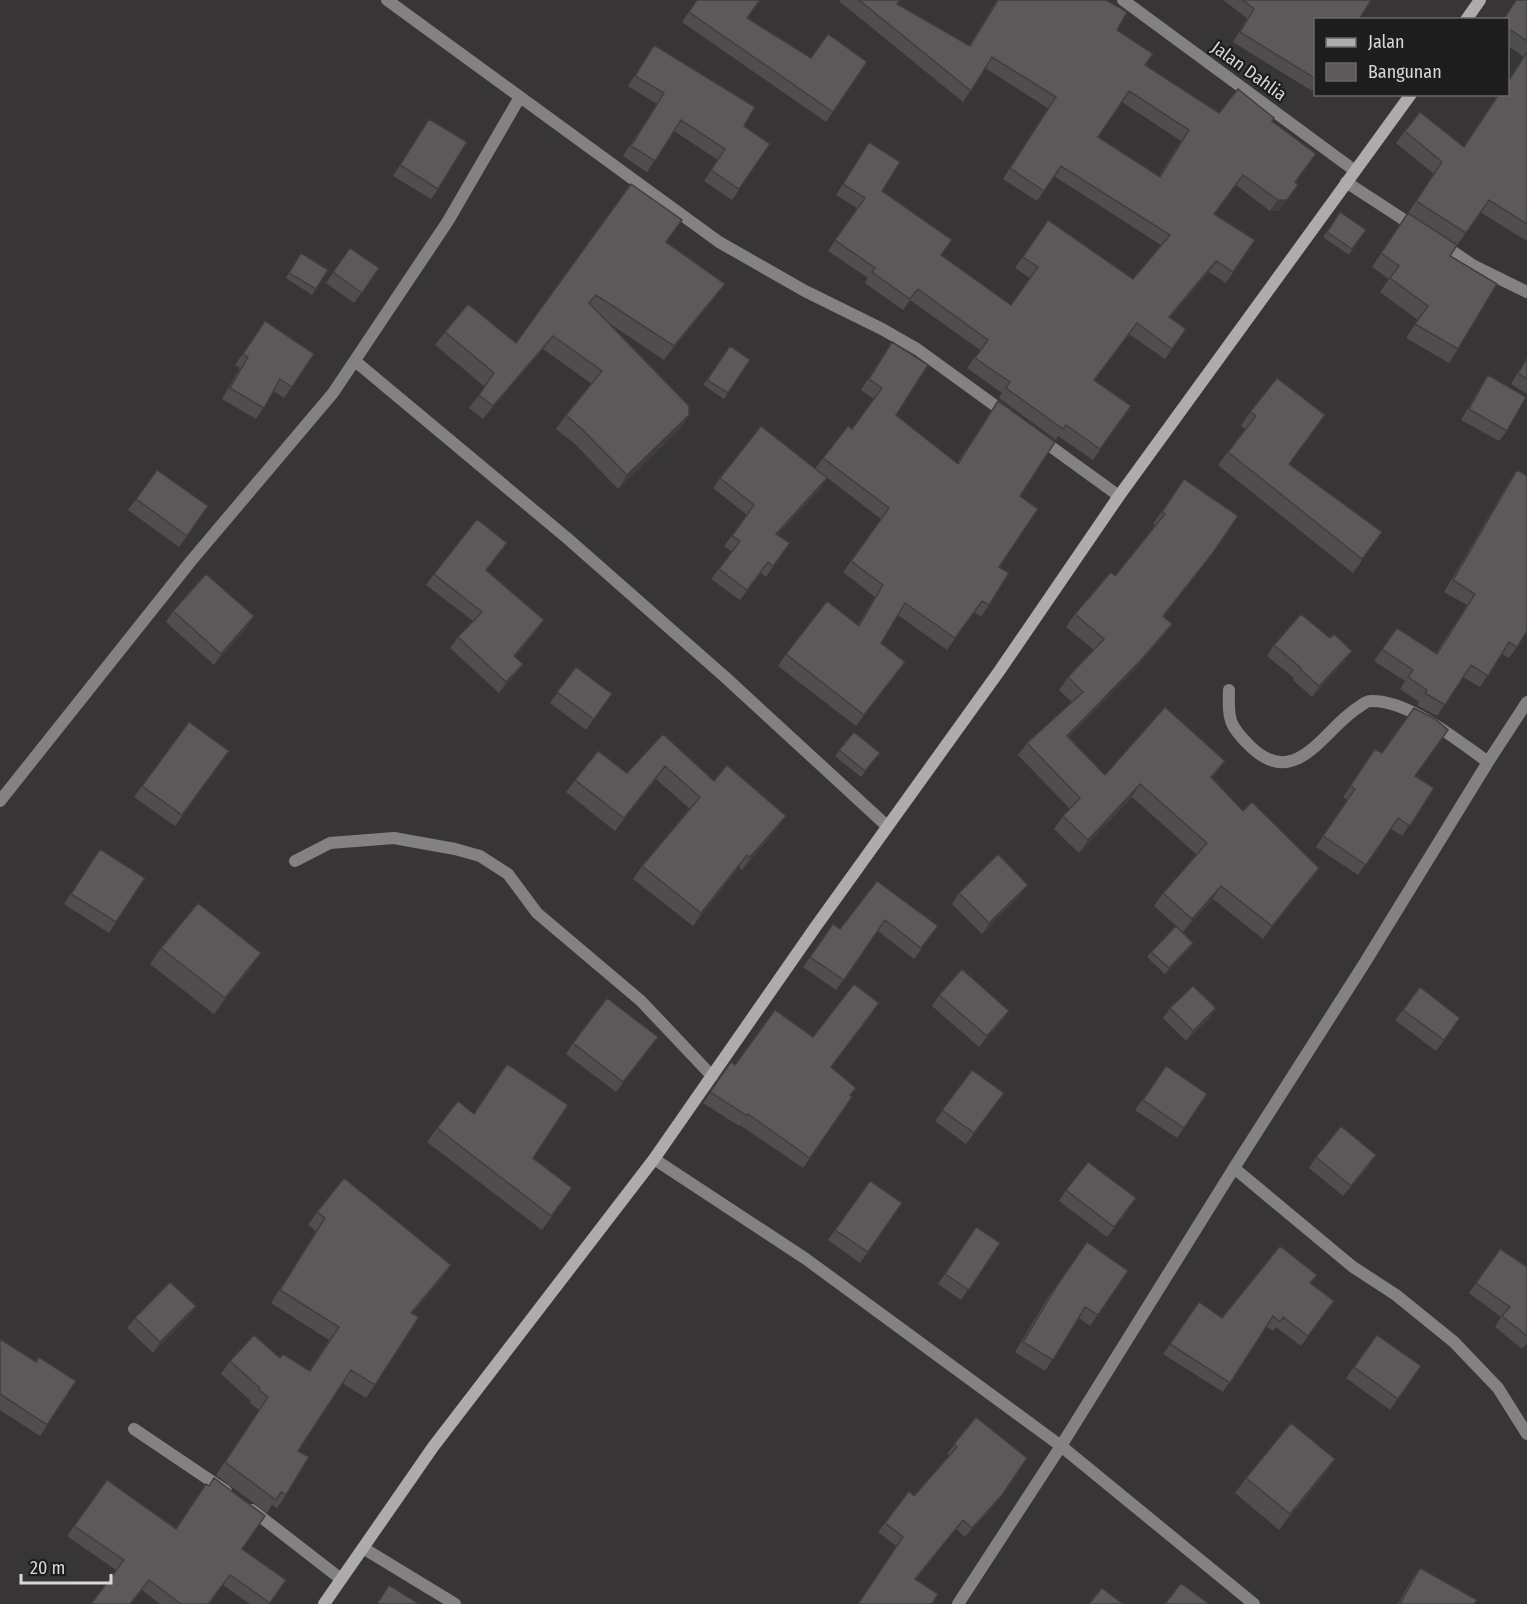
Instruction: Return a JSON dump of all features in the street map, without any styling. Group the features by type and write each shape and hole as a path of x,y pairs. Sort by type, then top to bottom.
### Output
{"main road":[{"path":"1467,18 1480,0"},
{"path":"324,1604 433,1446 654,1159 887,826 1000,670 1119,496 1410,96"}],"street":[{"path":"387,0 719,242 805,291 917,349 1014,420"},
{"name":"Jalan Dahlia","path":"1123,0 1354,170"},
{"path":"0,801 191,561 333,393 448,221 520,97"},
{"path":"1346,182 1474,266 1527,292"},
{"path":"355,361 576,546 725,677 887,826"},
{"path":"1033,434 1119,496"},
{"path":"1229,690 1228,710 1235,732 1255,751 1281,763 1294,761 1304,756 1350,712 1368,701 1390,704 1406,710 1429,722 1488,762"},
{"path":"958,1604 1061,1446 1527,702"},
{"path":"295,861 330,843 394,838 480,856 508,874 537,913 641,1001 712,1076"},
{"path":"654,1159 806,1259 1061,1446 1254,1604"},
{"path":"1234,1168 1353,1267 1395,1295 1454,1342 1498,1388 1527,1434"},
{"path":"134,1429 239,1501 341,1579"},
{"path":"363,1548 455,1604"}],"building":[{"path":"697,0 760,0 747,18 811,58 828,34 867,62 833,112 689,12"},
{"path":"859,0 900,0 897,4 970,46 998,0 1106,0 1127,12 1117,30 1153,54 1145,65 1219,113 1238,89 1274,118 1272,121 1316,154 1295,182 1298,185 1287,200 1278,200 1243,175 1214,214 1255,240 1233,272 1216,261 1169,317 1186,329 1172,349 1137,323 1094,380 1131,406 1100,449 1066,425 1063,429 1006,388 1010,382 975,358 988,340 918,289 910,299 872,272 875,268 835,240 865,198 843,184 869,142 900,162 882,191 952,240 941,255 1011,305 1038,267 1023,257 1048,220 1133,279 1170,235 1061,166 1044,191 1010,168 1056,97 992,57 971,91","holes":["1129,91 1189,130 1160,177 1098,137"]},
{"path":"1243,0 1371,0 1360,18 1314,18 1314,78 1240,32 1254,9"},
{"path":"1516,0 1527,0 1527,41 1509,29 1509,18 1504,18"},
{"path":"654,45 755,107 744,126 770,144 739,189 711,170 725,149 681,120 655,161 631,146 664,93 635,76"},
{"path":"1527,52 1527,224 1489,200 1466,233 1416,201 1442,162 1405,131 1420,112 1464,147 1498,96 1509,96 1509,80"},
{"path":"429,119 467,142 438,189 400,165"},
{"path":"631,184 682,220 666,242 725,284 674,346 596,295 589,303 689,406 689,415 627,475 566,415 602,371 553,336 493,406 479,395 494,373 445,332 468,304 516,343"},
{"path":"1340,212 1366,230 1352,249 1327,232"},
{"path":"1408,213 1457,245 1450,256 1497,284 1458,349 1415,324 1428,306 1390,278 1399,266 1381,253"},
{"path":"350,248 379,268 362,293 333,272"},
{"path":"301,253 328,270 316,289 289,273"},
{"path":"265,321 314,354 292,387 280,379 264,408 230,388 248,357 243,354"},
{"path":"892,342 928,365 896,415 958,464 998,401 1055,442 1020,496 1038,509 999,567 1009,573 989,605 982,601 955,638 905,603 881,643 905,662 864,715 786,654 827,601 859,626 883,585 851,561 889,508 823,458 848,426 852,429 882,388 869,379"},
{"path":"730,346 750,360 728,393 707,380"},
{"path":"1527,359 1527,379 1518,373"},
{"path":"1488,375 1526,397 1507,431 1469,409"},
{"path":"1277,378 1325,415 1289,464 1382,532 1362,559 1228,452 1256,416 1250,412"},
{"path":"761,426 827,478 776,534 790,543 773,566 768,562 747,590 719,569 740,541 732,536 754,505 720,478"},
{"path":"157,470 208,506 187,536 136,499"},
{"path":"1517,470 1527,476 1527,631 1517,647 1509,642 1488,676 1471,665 1445,705 1425,693 1427,690 1408,677 1413,670 1382,649 1397,628 1437,654 1475,594 1453,580"},
{"path":"1184,479 1238,516 1212,554 1163,616 1172,624 1141,660 1067,736 1105,775 1165,707 1225,761 1211,777 1243,811 1252,802 1319,868 1272,926 1221,886 1192,919 1163,893 1207,843 1140,784 1088,840 1063,816 1080,798 1027,743 1083,692 1068,677 1104,639 1075,614 1111,572 1115,576 1165,514 1162,512"},
{"path":"477,519 507,543 486,570 544,620 514,656 523,664 506,682 458,637 482,612 434,574"},
{"path":"206,574 254,616 221,654 173,611"},
{"path":"1301,614 1330,638 1334,634 1352,651 1319,686 1274,645"},
{"path":"576,667 612,694 594,719 557,692"},
{"path":"1414,708 1435,719 1448,730 1415,776 1434,788 1410,826 1398,818 1366,865 1323,836 1355,789 1350,786 1375,749 1382,753"},
{"path":"189,722 229,751 182,815 142,786"},
{"path":"854,732 880,753 865,771 839,750"},
{"path":"663,734 714,781 727,765 786,816 750,857 747,855 701,913 642,866 700,797 665,766 624,818 575,780 598,751 627,773"},
{"path":"100,849 145,878 116,922 71,894"},
{"path":"998,854 1028,885 989,923 959,893"},
{"path":"877,881 938,926 921,948 885,920 844,980 810,957 833,924 840,929"},
{"path":"198,903 261,953 225,998 161,948"},
{"path":"1176,926 1193,943 1169,968 1151,952"},
{"path":"962,969 1009,1011 987,1036 939,995"},
{"path":"854,984 879,1003 831,1067 856,1088 810,1158 748,1114 747,1116 710,1092 731,1062 735,1065 775,1010 813,1037"},
{"path":"1193,986 1216,1008 1193,1031 1170,1008"},
{"path":"1420,987 1460,1018 1444,1040 1403,1010"},
{"path":"607,998 658,1037 623,1082 573,1043"},
{"path":"507,1064 568,1105 533,1158 572,1188 551,1216 437,1128 458,1101 474,1114"},
{"path":"1166,1066 1207,1094 1184,1128 1143,1100"},
{"path":"972,1070 1004,1093 974,1133 942,1110"},
{"path":"1341,1126 1376,1155 1351,1186 1316,1157"},
{"path":"1088,1162 1136,1198 1114,1227 1066,1190"},
{"path":"344,1178 451,1265 411,1313 419,1317 375,1385 351,1370 298,1451 309,1457 286,1495 281,1492 276,1500 225,1462 268,1397 230,1361 254,1335 280,1358 283,1354 310,1371 339,1327 280,1290 325,1218 317,1212"},
{"path":"870,1181 902,1203 868,1252 835,1230"},
{"path":"976,1227 1000,1243 969,1290 945,1274"},
{"path":"1087,1242 1128,1271 1098,1315 1085,1307 1053,1360 1023,1342 1056,1287"},
{"path":"1280,1246 1317,1275 1310,1283 1334,1301 1308,1336 1283,1317 1280,1322 1273,1316 1230,1383 1170,1344 1199,1302 1222,1318"},
{"path":"1500,1249 1527,1267 1527,1336 1502,1316 1510,1307 1476,1283"},
{"path":"170,1282 196,1306 160,1342 135,1318"},
{"path":"1377,1335 1421,1366 1398,1399 1354,1367"},
{"path":"0,1339 36,1362 39,1357 76,1381 47,1425 0,1394"},
{"path":"976,1417 1027,1458 1002,1495 972,1528 963,1520 915,1579 938,1594 932,1604 858,1604 903,1537 885,1523 909,1491 914,1496 957,1447 954,1444"},
{"path":"1291,1423 1335,1459 1290,1514 1246,1478"},
{"path":"214,1478 265,1516 242,1549 286,1580 270,1603 230,1575 208,1604 181,1604 149,1580 130,1604 91,1604 124,1560 74,1526 107,1480 176,1529 206,1484 209,1486"},
{"path":"1420,1568 1477,1600 1474,1604 1400,1604"},
{"path":"1181,1583 1209,1604 1165,1604"},
{"path":"389,1585 419,1604 377,1604"},
{"path":"1102,1588 1123,1604 1089,1604"}]}
